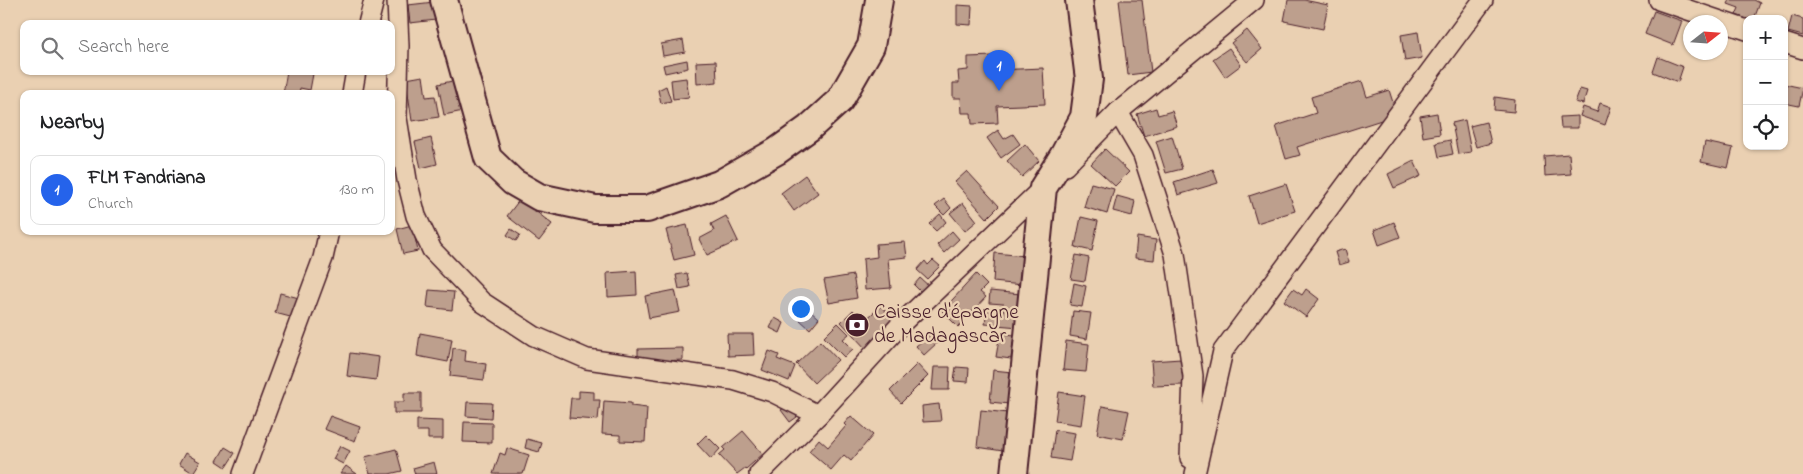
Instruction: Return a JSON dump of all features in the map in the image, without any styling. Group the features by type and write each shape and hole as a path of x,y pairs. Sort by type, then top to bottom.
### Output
{"main road":[{"path":"444,0 488,158 513,182 539,197 596,210 647,209 719,184 777,151 810,128 840,100 870,46 879,0"},
{"path":"1014,474 1043,188 1084,118 1089,79 1079,0"}],"street":[{"path":"369,20 374,0"},
{"path":"397,0 399,46 397,118 407,180 416,216 432,250 482,302 534,336 587,360 732,380 772,392 818,415"},
{"path":"759,474 818,415 903,322 1043,188 1118,112 1254,0"},
{"path":"1195,474 1223,351 1483,0"},
{"path":"1659,0 1743,29"},
{"path":"1788,44 1802,49"},
{"path":"353,90 355,75"},
{"path":"1118,112 1143,155 1175,254 1193,376 1189,474"},
{"path":"244,474 323,258 329,235"}],"building":[{"path":"1119,0 1142,0 1151,72 1128,75"},
{"path":"1288,0 1304,0 1328,5 1323,29 1284,21"},
{"path":"1730,0 1754,0 1760,3 1756,15 1743,15 1743,18 1736,15 1739,8 1728,4"},
{"path":"434,2 436,20 410,23 408,5"},
{"path":"957,5 972,6 971,25 957,24"},
{"path":"1654,11 1682,21 1673,45 1645,34"},
{"path":"1792,16 1803,19 1803,36 1788,32"},
{"path":"1247,30 1262,49 1247,62 1231,43"},
{"path":"1418,32 1422,58 1405,61 1401,35"},
{"path":"683,40 685,52 663,56 661,44"},
{"path":"1229,48 1241,65 1225,77 1213,59"},
{"path":"994,56 995,70 1043,68 1045,104 997,106 998,123 972,124 971,113 962,113 961,98 953,98 953,83 959,83 958,71 968,70 968,57"},
{"path":"1658,57 1683,67 1678,82 1653,72"},
{"path":"687,60 688,68 665,73 663,65"},
{"path":"716,61 717,82 697,84 696,62"},
{"path":"286,75 313,75 310,90 300,88 300,90 284,90"},
{"path":"423,76 426,97 435,96 439,117 412,121 406,79"},
{"path":"686,78 689,97 673,99 671,80"},
{"path":"457,80 463,111 444,115 438,84"},
{"path":"1362,81 1367,97 1389,90 1397,115 1297,147 1300,155 1286,159 1276,126 1316,113 1311,97"},
{"path":"1788,85 1803,88 1799,106 1788,104"},
{"path":"666,86 671,101 661,103 658,90"},
{"path":"1580,89 1587,91 1583,104 1575,102"},
{"path":"1495,97 1515,100 1514,112 1494,110"},
{"path":"1600,103 1611,107 1605,125 1580,116 1583,107 1597,112"},
{"path":"1156,108 1158,115 1172,111 1177,126 1144,136 1137,114"},
{"path":"1437,113 1440,134 1423,137 1420,116"},
{"path":"1578,116 1578,128 1561,128 1560,117"},
{"path":"1465,120 1471,152 1458,154 1452,123"},
{"path":"1486,122 1491,143 1476,147 1470,126"},
{"path":"998,130 1004,139 1013,134 1020,144 1001,158 987,138"},
{"path":"1172,136 1182,169 1166,173 1156,141"},
{"path":"431,138 437,164 421,168 415,142"},
{"path":"1450,140 1453,154 1439,157 1436,143"},
{"path":"1705,142 1733,148 1728,168 1701,162"},
{"path":"1025,144 1039,161 1022,177 1007,161"},
{"path":"1105,149 1129,172 1115,186 1091,164"},
{"path":"1569,154 1571,174 1545,176 1544,156"},
{"path":"1414,161 1421,176 1394,188 1388,174"},
{"path":"1213,169 1218,183 1178,195 1174,182"},
{"path":"967,171 999,206 987,218 955,182"},
{"path":"805,175 818,193 794,211 781,193"},
{"path":"1091,183 1114,189 1107,214 1084,207"},
{"path":"1286,184 1295,211 1257,223 1249,196"},
{"path":"1117,196 1135,201 1132,216 1113,211"},
{"path":"520,199 552,224 539,241 507,216"},
{"path":"944,199 951,208 944,215 935,206"},
{"path":"963,203 977,221 965,231 950,213"},
{"path":"940,214 946,222 936,231 929,224"},
{"path":"726,216 738,241 707,255 699,239 714,231 711,224"},
{"path":"1081,217 1098,221 1092,251 1075,247"},
{"path":"1394,222 1400,237 1379,245 1374,230"},
{"path":"412,225 418,251 403,254 397,229"},
{"path":"687,225 694,255 674,260 666,230"},
{"path":"511,229 520,235 516,241 507,235"},
{"path":"952,231 959,239 944,253 937,245"},
{"path":"1137,237 1156,240 1154,260 1135,258"},
{"path":"905,242 907,257 888,259 891,288 865,290 863,259 877,257 876,244"},
{"path":"1345,249 1349,262 1339,265 1335,252"},
{"path":"995,253 1025,256 1022,285 993,282"},
{"path":"1076,255 1089,258 1085,281 1071,279"},
{"path":"933,260 940,266 927,279 917,270 925,261 928,265"},
{"path":"636,271 637,295 608,297 607,273"},
{"path":"687,273 690,287 679,289 676,275"},
{"path":"976,274 987,285 980,292 986,297 958,327 942,311"},
{"path":"853,275 857,298 829,303 824,280"},
{"path":"920,278 930,287 923,294 914,285"},
{"path":"1074,283 1086,286 1082,307 1070,305"},
{"path":"1293,289 1302,295 1306,289 1319,299 1306,317 1284,301"},
{"path":"429,290 454,292 452,310 427,307"},
{"path":"675,290 680,312 649,318 645,296"},
{"path":"990,291 1021,294 1019,327 985,324 987,311 1003,313 1004,304 989,303"},
{"path":"280,293 299,298 294,318 275,313"},
{"path":"881,306 895,321 866,349 841,322 853,310 864,321"},
{"path":"809,309 819,318 810,329 800,320"},
{"path":"1073,311 1091,313 1087,339 1070,336"},
{"path":"775,318 784,323 780,333 770,328"},
{"path":"838,323 849,334 843,339 853,349 844,357 824,337"},
{"path":"420,333 452,339 448,362 417,356"},
{"path":"1000,333 1014,335 1011,359 996,357"},
{"path":"727,334 753,334 754,355 728,356"},
{"path":"930,334 937,343 924,355 916,346"},
{"path":"820,341 838,360 814,383 796,364"},
{"path":"1066,341 1089,344 1086,372 1063,370"},
{"path":"453,348 466,350 465,361 486,364 484,380 450,376"},
{"path":"683,348 683,360 638,362 638,349"},
{"path":"769,351 779,355 777,359 795,366 789,381 762,370"},
{"path":"350,353 379,357 376,380 347,376"},
{"path":"1181,359 1183,385 1153,386 1151,361"},
{"path":"917,364 928,376 901,403 890,391"},
{"path":"934,367 950,367 949,390 932,390"},
{"path":"956,367 969,368 968,382 954,381"},
{"path":"993,370 1012,372 1009,404 990,402"},
{"path":"579,391 594,392 594,400 600,400 598,420 569,418 571,398 579,398"},
{"path":"1059,392 1085,396 1081,425 1055,421"},
{"path":"404,393 421,393 421,413 394,413 394,402 404,402"},
{"path":"604,401 631,403 631,406 647,408 645,442 620,441 620,435 602,434"},
{"path":"467,402 492,403 491,418 466,416"},
{"path":"939,404 941,421 923,422 922,406"},
{"path":"788,405 797,417 790,422 781,410"},
{"path":"1102,406 1129,411 1123,439 1097,434"},
{"path":"981,410 1008,413 1003,451 977,447"},
{"path":"330,416 360,427 355,441 324,429"},
{"path":"851,416 873,435 851,461 844,455 831,470 809,451 819,439 828,447 846,426 844,424"},
{"path":"417,420 443,421 443,439 428,439 428,431 417,431"},
{"path":"464,422 492,423 492,443 463,442"},
{"path":"1055,430 1075,433 1070,461 1051,458"},
{"path":"743,431 763,454 746,469 737,474 719,455 725,450 723,448"},
{"path":"706,435 720,449 711,459 697,444"},
{"path":"527,439 542,443 539,452 525,448"},
{"path":"340,446 350,451 343,464 333,459"},
{"path":"225,447 235,453 226,467 217,461"},
{"path":"507,448 529,455 523,474 493,474 500,453 505,455"},
{"path":"396,449 402,471 389,474 370,474 365,457"},
{"path":"185,453 200,462 193,473 179,464"},
{"path":"434,462 437,474 415,474 413,468"},
{"path":"346,466 357,474 340,474"}],"place":[{"name":"FLM Fandriana","path":"999,91"},
{"name":"Caisse d'épargne de Madagascar","path":"857,325"}]}
